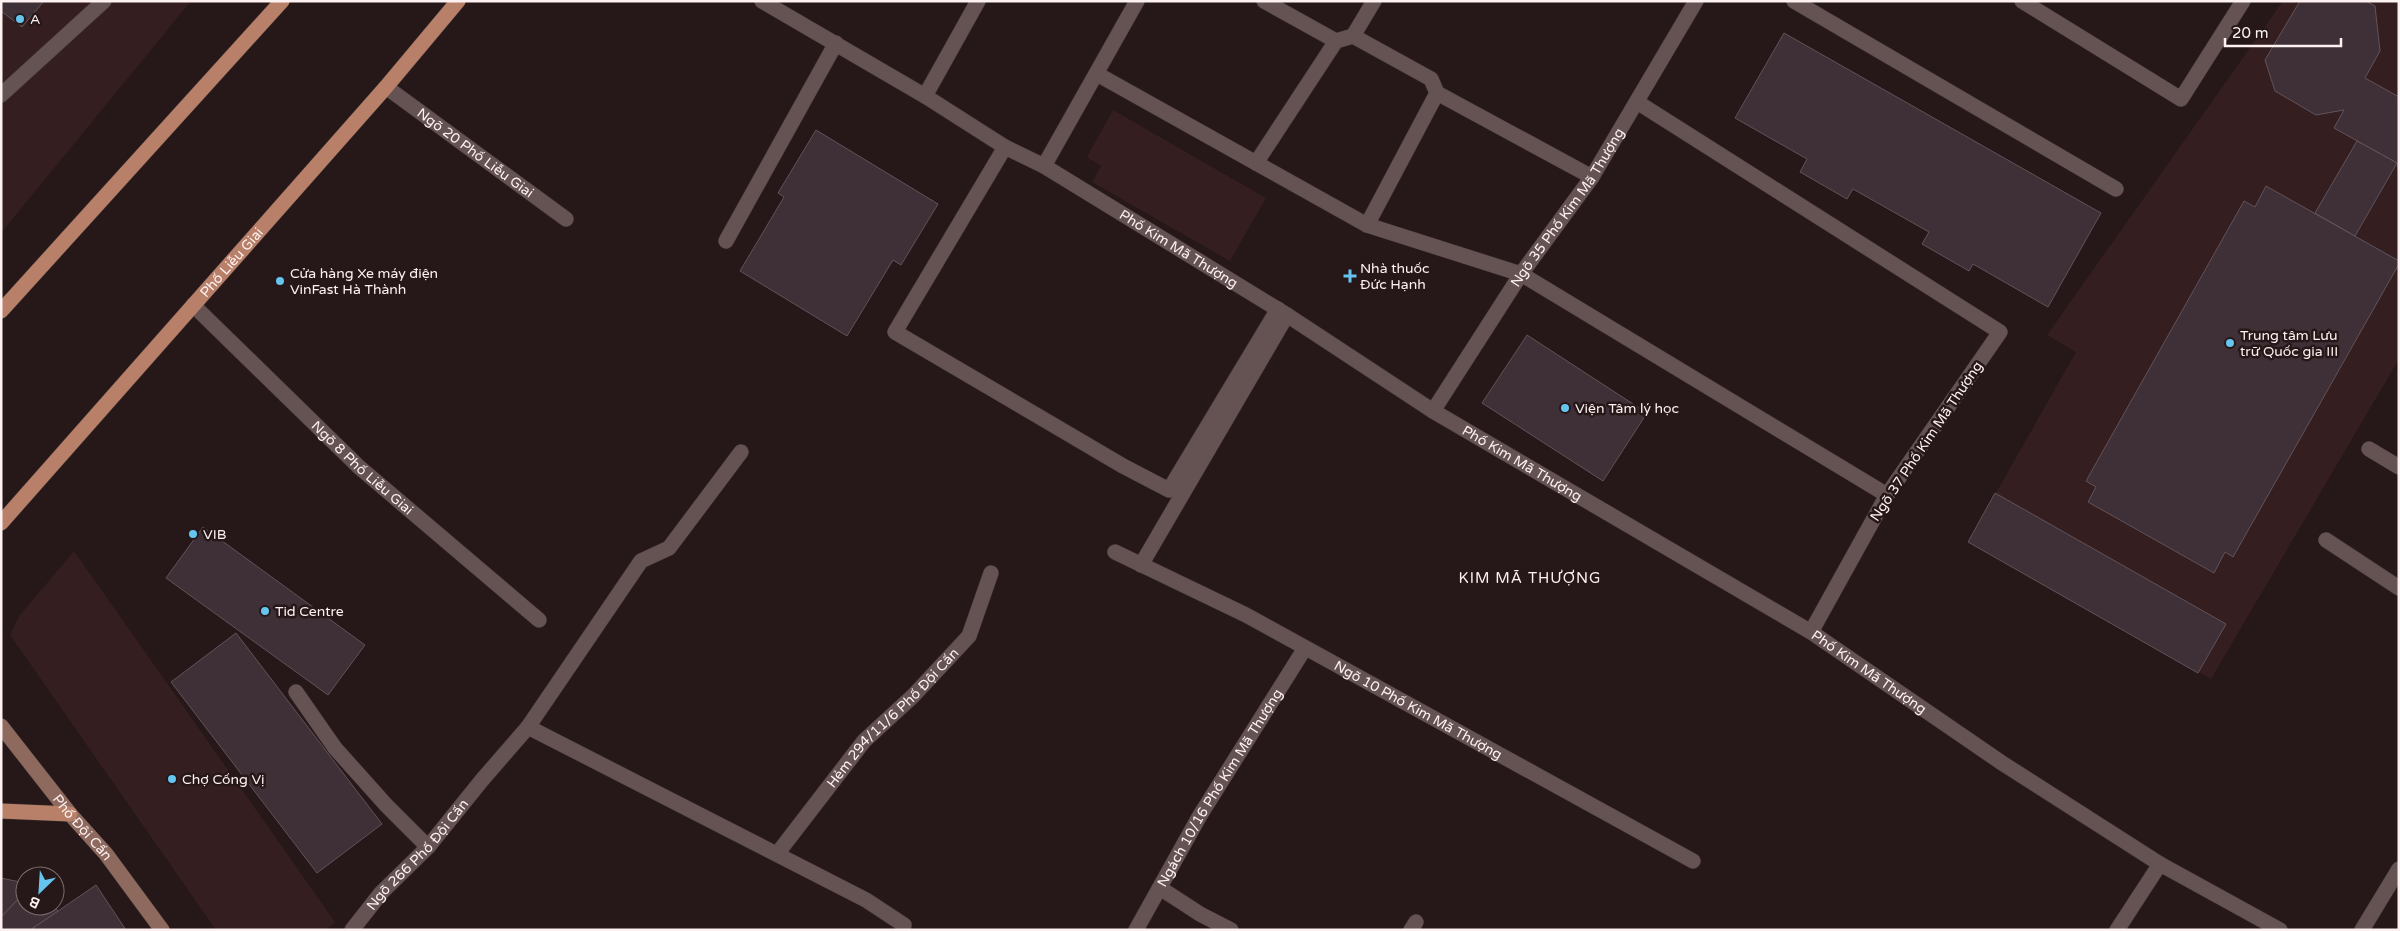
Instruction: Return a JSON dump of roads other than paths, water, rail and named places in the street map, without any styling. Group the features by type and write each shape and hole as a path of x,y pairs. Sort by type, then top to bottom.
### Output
{"main road":[{"path":"1,311 282,1"},
{"name":"Phố Liễu Giai","path":"1,523 386,87 458,1"},
{"path":"1,811 70,814"}],"street":[{"path":"1,95 104,1"},
{"name":"Phố Kim Mã Thượng","path":"762,1 925,96 1005,147 1044,166 1282,312 1433,411 1811,632 2002,764 2160,864 2280,930"},
{"path":"925,96 978,1"},
{"path":"1044,166 1137,1"},
{"path":"1264,1 1336,41"},
{"path":"1256,164 1336,41 1353,36 1374,1"},
{"name":"Ngõ 35 Phố Kim Mã Thượng","path":"1433,411 1521,274 1592,177 1696,1"},
{"path":"1794,1 2116,189"},
{"path":"2029,3 2181,99 2243,1"},
{"path":"1353,36 1431,79 1437,93 1592,177"},
{"path":"726,241 836,43"},
{"path":"1097,74 1367,225 1521,274 1887,495"},
{"name":"Ngõ 20 Phố Liễu Giai","path":"386,87 566,219"},
{"path":"1367,225 1437,93"},
{"name":"Ngõ 37 Phố Kim Mã Thượng","path":"1637,102 2000,332 1887,495 1811,632"},
{"path":"1005,147 895,332 1123,466 1169,490 1282,312"},
{"name":"Ngõ 8 Phố Liễu Giai","path":"193,306 359,467 539,620"},
{"path":"1140,565 1282,312"},
{"path":"2368,449 2399,467"},
{"name":"Ngõ 266 Phố Đội Cấn","path":"352,930 381,893 428,847 482,780 528,728 641,560 669,548 741,452"},
{"path":"2326,540 2399,588"},
{"name":"Ngõ 10 Phố Kim Mã Thượng","path":"1114,552 1246,614 1693,861"},
{"name":"Hẻm 294/11/6 Phố Đội Cấn","path":"777,854 864,742 914,696 969,636 991,573"},
{"name":"Ngách 10/16 Phố Kim Mã Thượng","path":"1136,930 1199,817 1305,648"},
{"path":"296,692 335,748 386,805 428,847"},
{"name":"Phố Đội Cấn","path":"1,726 70,814 118,870 162,930"},
{"path":"528,728 583,754 655,794 866,900 904,925 903,930"},
{"path":"2117,930 2160,864"},
{"path":"2362,930 2399,869"},
{"path":"1160,888 1200,914 1231,930"}],"place":[{"name":"A","path":"20,19"},
{"name":"Nhà thuốc Đức Hạnh","path":"1350,276"},
{"name":"Cửa hàng Xe máy điện VinFast Hà Thành","path":"280,281"},
{"name":"Trung tâm Lưu trữ Quốc gia III","path":"2230,343"},
{"name":"Viện Tâm lý học","path":"1565,408"},
{"name":"VIB","path":"193,534"},
{"name":"Tid Centre","path":"265,611"},
{"name":"Chợ Cống Vị","path":"172,779"}],"district":[{"name":"KIM MÃ THƯỢNG","path":"1530,578"}]}
